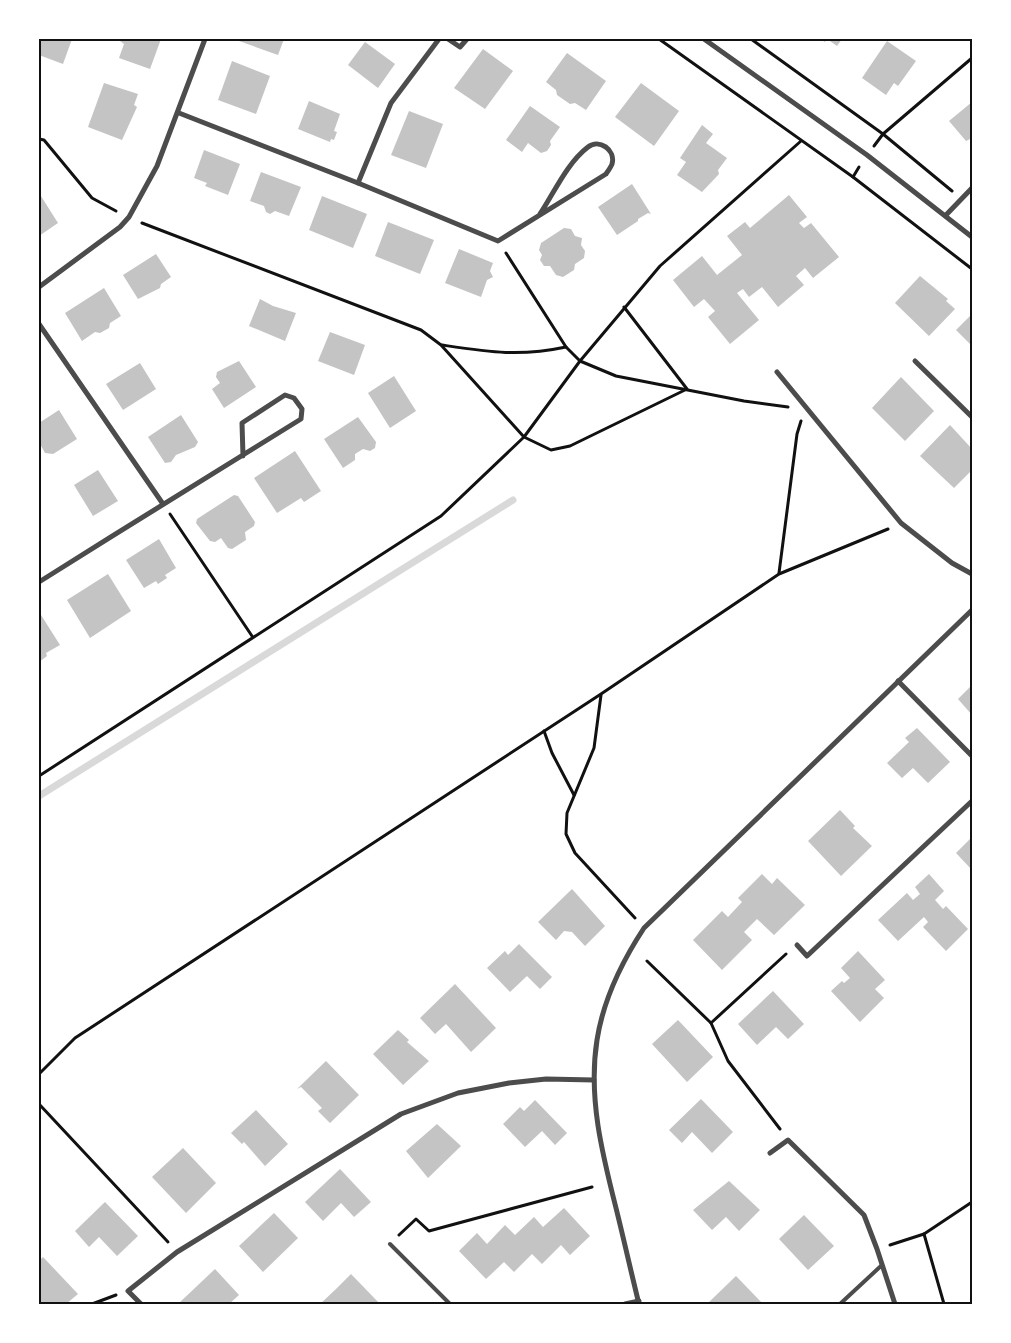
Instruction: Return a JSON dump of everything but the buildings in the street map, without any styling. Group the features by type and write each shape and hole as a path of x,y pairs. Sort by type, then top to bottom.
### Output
{"street":[{"path":"39,287 120,227 129,218 156,166 205,39"},
{"path":"358,183 391,103 439,39"},
{"path":"448,39 460,47 467,39"},
{"path":"704,39 868,155 972,237"},
{"path":"178,113 358,183 498,241 606,174 612,164 612,153 607,147 597,144 589,146 572,164 540,214"},
{"path":"946,215 972,188"},
{"path":"39,324 163,504"},
{"path":"915,361 972,417"},
{"path":"777,372 901,523 952,563 972,574"},
{"path":"39,582 163,504 242,456 301,419 302,409 294,398 286,395 242,423 242,456"},
{"path":"625,1304 639,1303 598,1133 594,1080 597,1038 610,996 632,947 644,928 972,610"},
{"path":"898,681 972,756"},
{"path":"797,945 808,956 972,801"},
{"path":"141,1304 128,1291 177,1252 401,1114 458,1093 509,1083 546,1079 594,1080"},
{"path":"770,1153 788,1140 864,1215 895,1304"}],"lane":[{"path":"390,1244 450,1304"},
{"path":"840,1304 882,1265"}],"path":[{"path":"659,39 853,177 972,269"},
{"path":"751,39 883,134 961,198"},
{"path":"883,134 972,58"},
{"path":"39,138 44,140 67,166 92,198 129,218 421,330 441,345 524,437 552,450 570,446 687,389"},
{"path":"39,776 252,636 441,516 524,437 580,361 660,266 801,141"},
{"path":"498,241 566,347 580,361 616,376 744,401 806,409 797,434 779,574"},
{"path":"624,307 687,389"},
{"path":"441,345 498,354 520,354 566,347"},
{"path":"163,504 252,636"},
{"path":"39,1074 75,1038 601,694 779,574 901,523"},
{"path":"601,694 594,748 574,795 565,823 566,834 575,853 634,918"},
{"path":"544,731 552,753 574,795"},
{"path":"711,1023 797,945"},
{"path":"647,961 711,1023 728,1061 788,1140"},
{"path":"39,1104 177,1252"},
{"path":"390,1244 416,1218 429,1231 592,1188"},
{"path":"877,1248 924,1234 972,1202"},
{"path":"924,1234 944,1304"},
{"path":"92,1304 128,1291"}],"waterway":[{"path":"39,796 513,500"}]}
